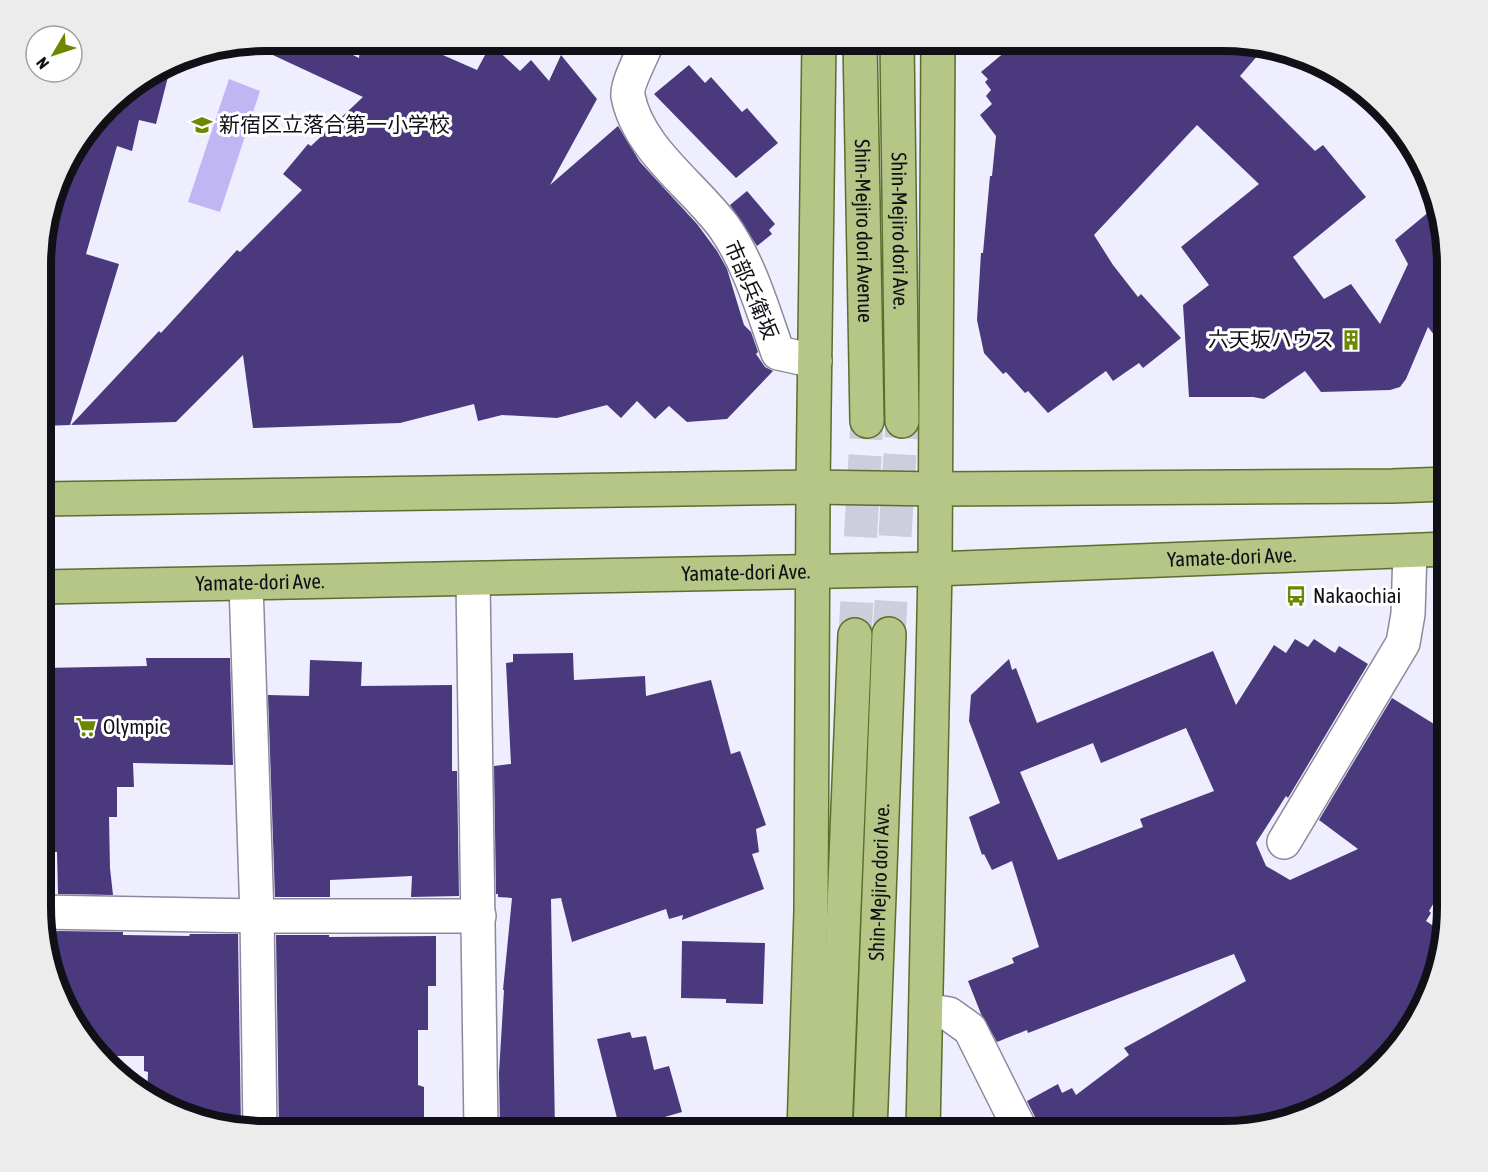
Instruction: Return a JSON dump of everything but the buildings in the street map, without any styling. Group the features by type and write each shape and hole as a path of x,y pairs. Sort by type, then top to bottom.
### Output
{"main road":[{"path":"804,1121 811,911 813,488 819,51"},
{"name":"Shin-Mejiro dori Avenue","path":"860,51 867,421"},
{"name":"Shin-Mejiro dori Ave.","path":"897,51 902,421"},
{"path":"923,1121 935,569 938,51"},
{"path":"51,499 813,488 1437,484"},
{"name":"Yamate-dori Ave.","path":"51,587 935,569 1437,550"},
{"name":"Shin-Mejiro dori Ave.","path":"870,1121 890,634"},
{"name":"Shin-Mejiro dori Ave.","path":"835,1121 855,635"}],"street":[{"name":"市部兵衛坂","path":"644,51 627,93 633,116 658,153 724,228 749,274 778,353 815,361"},
{"path":"1284,842 1403,643 1408,614 1410,551"},
{"path":"473,580 481,1121"},
{"path":"246,584 257,916 260,1121"},
{"path":"51,912 257,916 479,916"},
{"path":"926,1010 949,1014 970,1029 1016,1121"}],"shaded area":[{"path":"229,79 260,91 220,212 188,202"}],"tunnel":[{"path":"855,635 867,421"},
{"path":"889,634 902,421"}],"place":[{"name":"新宿区立落合第一小学校","path":"202,125"},
{"name":"六天坂ハウス","path":"1351,340"},
{"name":"Nakaochiai","path":"1296,596"},
{"name":"Olympic","path":"86,727"}]}
